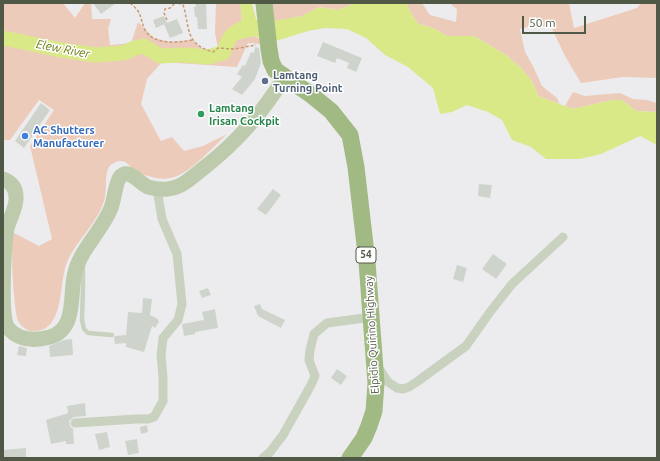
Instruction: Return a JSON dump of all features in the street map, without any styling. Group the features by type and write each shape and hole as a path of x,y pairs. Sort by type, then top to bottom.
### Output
{"highway":[{"name":"Elpidio Quirino Highway","path":"265,9 265,45 275,70 310,94 331,111 350,135 359,185 372,317 376,383 374,411 364,438 350,458"}],"main road":[{"path":"3,179 11,184 15,189 17,198 7,226 5,239 3,283 5,320 8,327 14,334 30,340 36,340 58,334 64,329 71,312 74,277 82,254 99,231 110,210 119,177 123,175 131,175 148,186 157,189 172,188 181,185 219,156 262,110 285,76"}],"street":[{"path":"75,423 148,419 154,417 163,401 163,377 160,355 163,338 178,320 182,304 177,254 162,219 157,189"},
{"path":"374,358 383,376 392,386 403,389 418,381 466,346 512,284 563,236"},
{"path":"263,458 270,452 283,435 315,376 310,360 310,350 314,334 327,323 372,317"}],"lane":[{"path":"82,254 82,320 84,329 88,333 112,335"}],"path":[{"path":"130,3 137,9 142,17 149,35 154,38 170,42 192,40"},
{"path":"167,20 164,13 165,9 170,8 175,3"},
{"path":"178,3 183,5 192,40 198,45 213,52 218,48 234,49 255,45 265,45"}],"shaded area":[{"path":"3,3 63,3 75,18 85,3 91,3 92,19 111,19 108,29 110,45 131,43 138,22 154,38 170,42 192,40 208,51 212,51 218,48 215,33 216,3 240,3 242,20 238,39 253,36 263,40 264,46 248,43 237,67 162,62 147,79 141,104 161,141 172,137 184,151 203,146 227,134 185,172 174,177 164,179 148,176 138,172 127,163 121,161 112,164 109,167 104,201 97,217 68,260 59,303 52,322 45,328 35,331 27,330 18,321 13,282 12,241 14,233 39,246 52,239 30,146 54,110 39,100 10,140 3,140"},
{"path":"240,3 252,3 256,19 261,23 302,16 319,7 338,10 356,3 406,3 418,24 433,28 447,36 474,36 506,55 521,68 532,81 538,96 573,109 612,100 622,100 636,111 657,112 657,145 640,136 601,154 580,159 546,159 531,147 512,140 502,120 488,112 467,105 452,112 440,114 433,88 408,67 385,55 366,38 347,29 325,28 308,31 273,42 253,36 238,40 231,27 242,20"},
{"path":"269,3 356,3 338,10 319,7 302,16 271,22"},
{"path":"406,3 422,3 430,15 456,22 457,9 449,3 569,3 574,28 637,8 641,3 657,3 657,78 623,77 581,83 565,56 552,29 539,24 520,29 525,52 542,86 557,98 560,104 538,96 532,81 521,68 506,55 474,36 447,36 433,28 418,24"},
{"path":"573,92 585,96 620,93 633,99 647,100 657,103 657,112 636,111 622,100 612,100 573,109 565,106"}],"building":[{"path":"93,3 116,3 101,14"},
{"path":"195,3 206,3 207,29 198,29 197,17 195,17"},
{"path":"164,16 167,23 156,28 153,20"},
{"path":"177,19 183,33 170,38 164,24"},
{"path":"323,42 362,58 356,72 347,68 349,63 337,58 335,63 317,56"},
{"path":"255,47 259,48 261,63 255,79 242,95 232,89 242,77 237,74 243,65 245,66 251,52 254,53"},
{"path":"41,103 50,110 24,148 15,141"},
{"path":"479,184 492,185 490,198 478,196"},
{"path":"273,189 281,195 266,215 257,209"},
{"path":"493,254 507,264 496,279 482,269"},
{"path":"457,265 467,268 463,282 453,279"},
{"path":"208,288 211,295 202,298 199,291"},
{"path":"143,298 152,299 150,315 158,319 159,322 155,328 152,326 144,352 126,347 126,343 115,344 114,338 115,336 126,335 128,312 142,313"},
{"path":"260,304 262,309 285,320 281,328 258,316 254,306"},
{"path":"215,309 218,328 195,332 195,334 184,336 182,324 204,320 202,312"},
{"path":"72,339 73,355 50,357 49,346 64,340"},
{"path":"19,346 27,348 26,356 17,355"},
{"path":"337,369 347,376 341,385 331,378"},
{"path":"85,403 86,416 74,417 69,421 70,426 73,429 74,444 66,444 66,441 51,444 46,420 68,413 67,406"},
{"path":"147,425 148,432 141,434 140,427"},
{"path":"107,432 110,447 99,450 95,434"},
{"path":"137,439 139,453 128,455 125,441"},
{"path":"26,448 26,458 3,458 3,450"}],"waterway":[{"name":"Elew River","path":"3,38 61,50 96,55 123,53 144,46 160,56 184,55 208,57 223,53 232,35 250,26"}],"place":[{"name":"Lamtang Turning Point","path":"265,81"},
{"name":"Lamtang Irisan Cockpit","path":"201,114"},
{"name":"AC Shutters Manufacturer","path":"25,136"}]}
